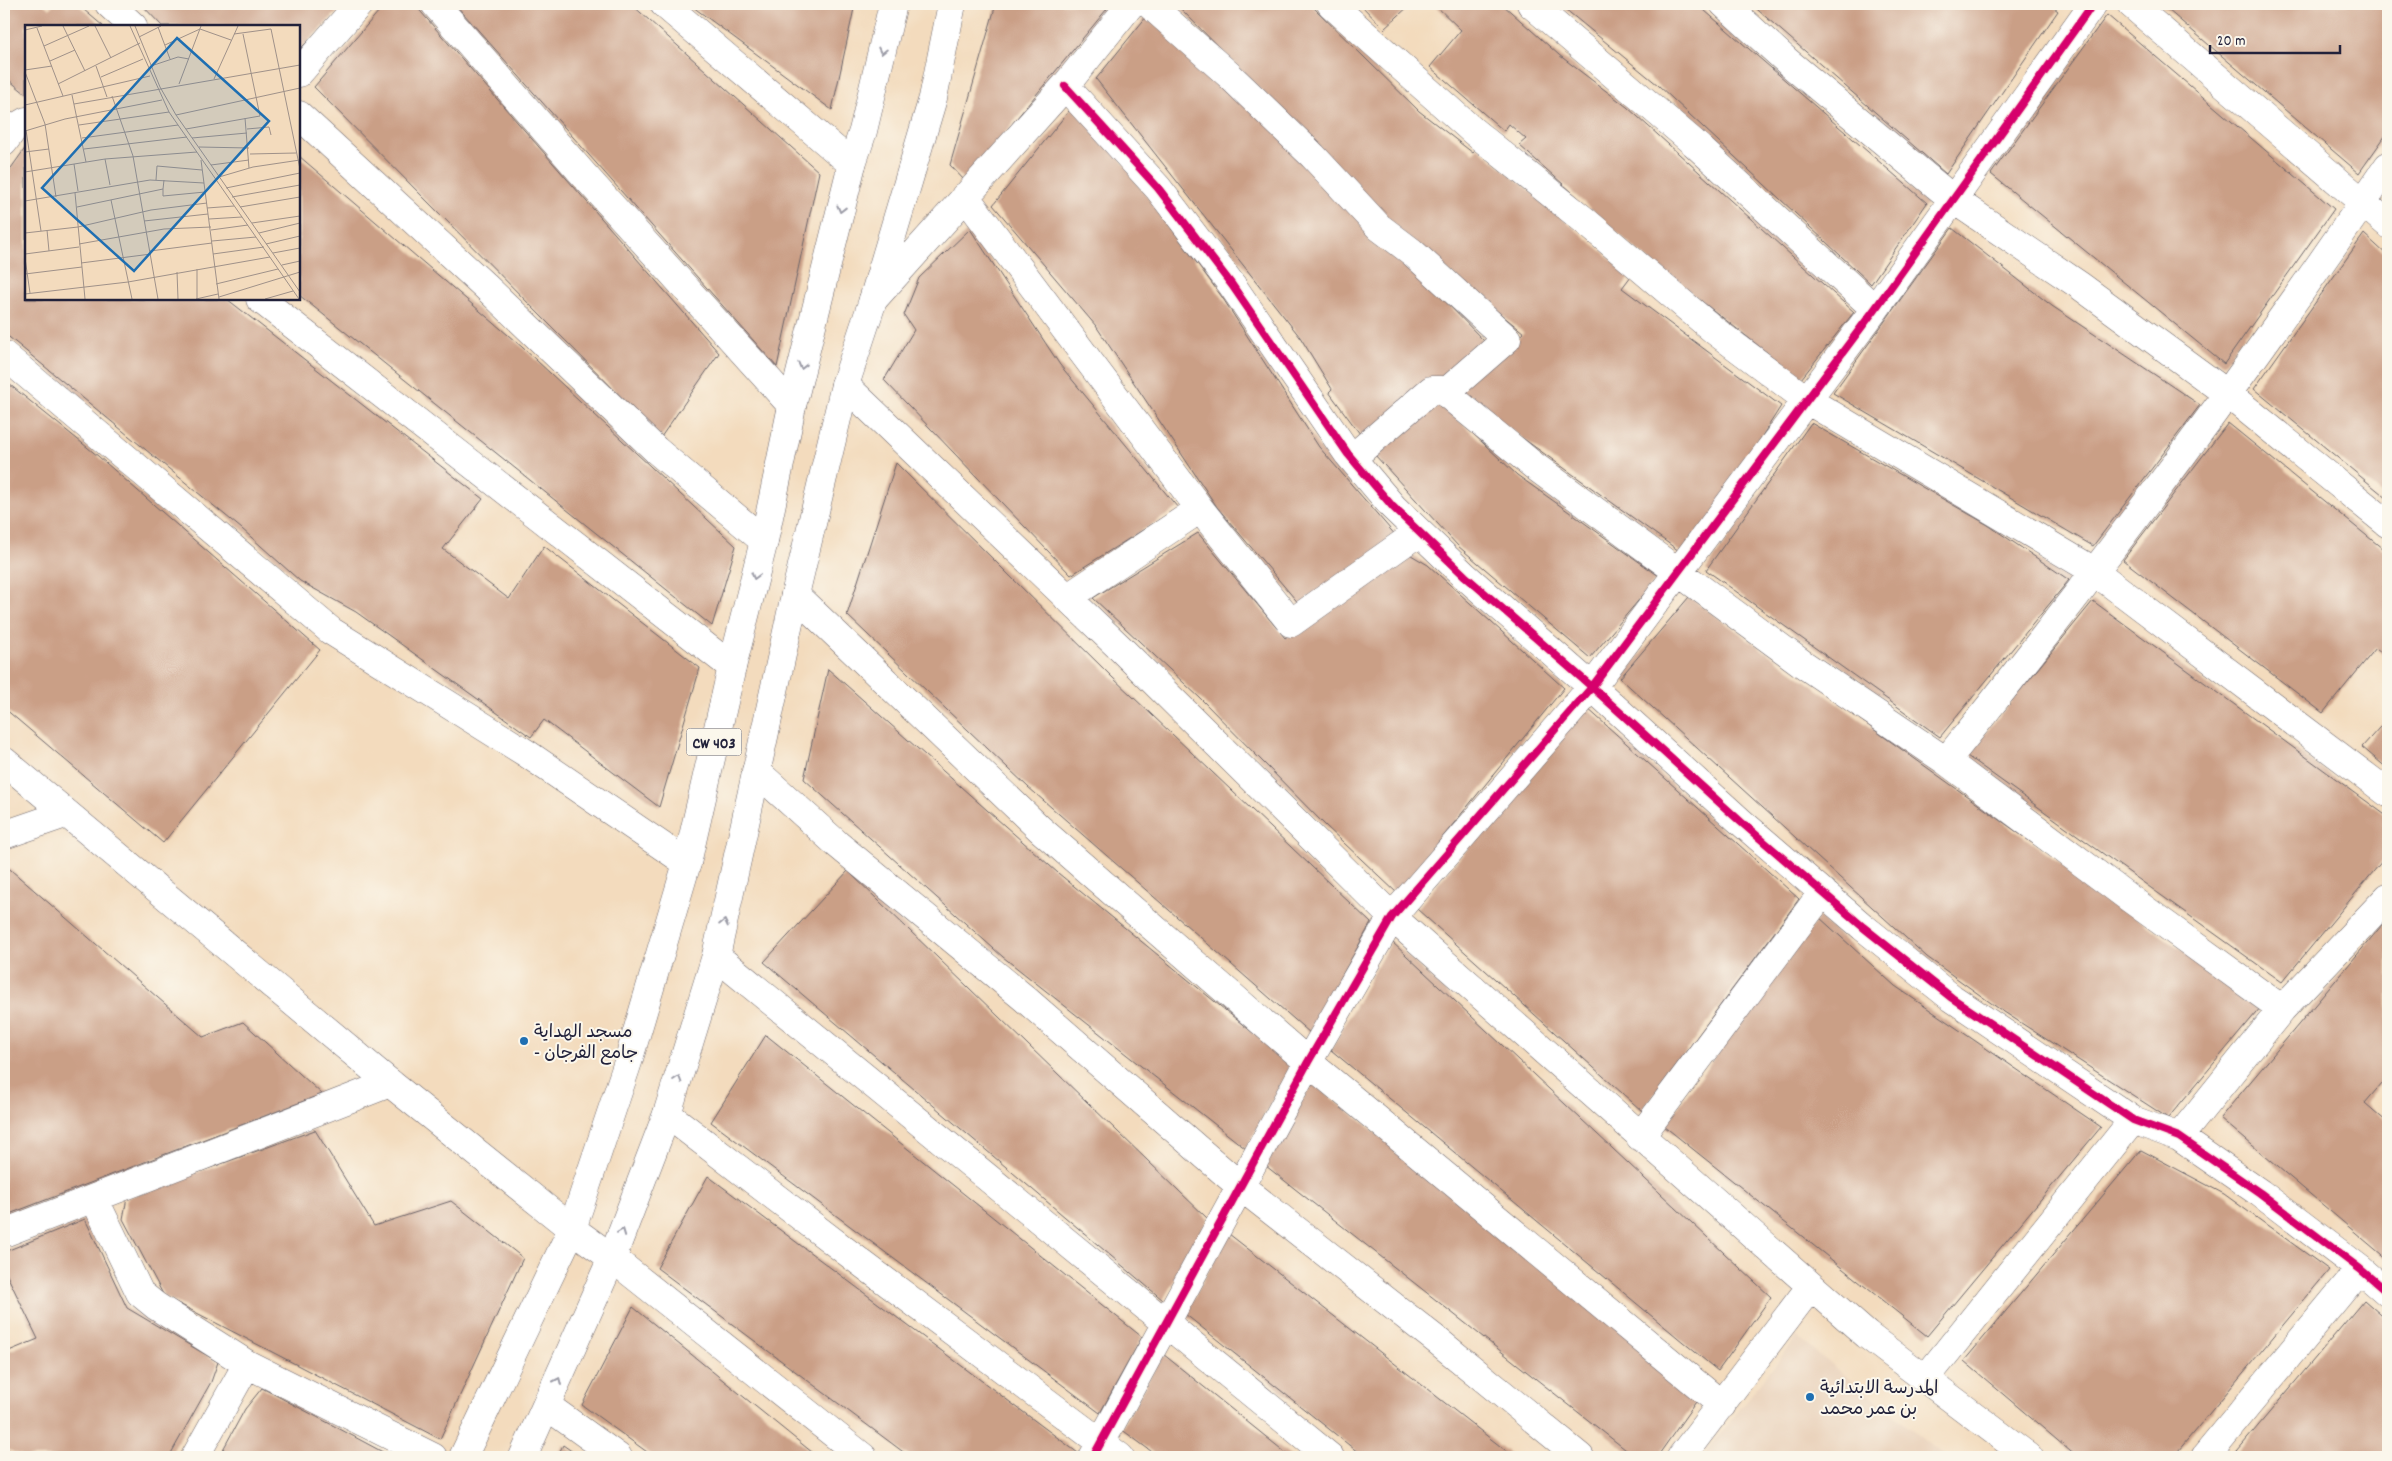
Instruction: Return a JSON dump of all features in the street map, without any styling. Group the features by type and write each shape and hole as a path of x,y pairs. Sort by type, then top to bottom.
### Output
{"street":[{"path":"109,4 132,25"},
{"path":"300,72 359,4"},
{"path":"435,4 583,174 792,406"},
{"path":"664,4 852,164"},
{"name":"CW 403","path":"463,1457 572,1229 628,1062 687,863 732,667 764,541 792,406 852,164 863,131 893,4"},
{"name":"CW 403","path":"523,1457 612,1258 667,1114 716,956 795,595 845,385 873,300 932,98 952,4"},
{"path":"873,300 1065,86 1131,4"},
{"path":"1149,4 1229,75 1313,156 1380,227 1412,252 1507,339 1445,393"},
{"path":"1331,4 1473,130 1584,220 1715,331 1807,400 2094,571 2388,793"},
{"path":"1530,4 1694,143 1875,309"},
{"path":"1724,4 1788,62 1954,200 2079,285 2229,395 2388,524"},
{"path":"2131,4 2388,224"},
{"path":"667,1114 1105,1453 1167,1323 1240,1186 1308,1062 1392,917 1592,687 1680,572 1954,200 2083,7"},
{"path":"1065,86 1158,188 1232,285 1352,458 1393,507 1464,576 1592,687 1741,822 1822,892 1952,998 2133,1120 2179,1137 2260,1193 2360,1269 2388,1293"},
{"path":"300,116 470,272 656,450 764,541"},
{"path":"4,142 14,128 25,122"},
{"path":"1946,761 2029,658 2229,395 2388,166"},
{"path":"965,196 1200,509 1291,623 1419,532"},
{"path":"261,300 732,667"},
{"path":"4,355 331,631 526,753 687,863"},
{"path":"845,385 1067,598 1392,917 1867,1335 2029,1457"},
{"path":"1352,458 1431,390 1442,390 1533,465 1803,664 1946,761 2125,895 2282,1009"},
{"path":"1067,598 1200,509"},
{"path":"795,595 1040,829 1308,1062 1722,1405"},
{"path":"4,761 65,814 390,1084 863,1457"},
{"path":"756,771 837,844 1024,998 1240,1186 1439,1342 1580,1457"},
{"path":"4,835 65,814"},
{"path":"1640,1137 1822,892"},
{"path":"2179,1137 2282,1009 2388,897"},
{"path":"716,956 1330,1457"},
{"path":"4,1233 390,1084"},
{"path":"1926,1378 2133,1120"},
{"path":"94,1198 140,1293 156,1306 248,1364 433,1457"},
{"path":"2204,1457 2360,1269"},
{"path":"1681,1457 1811,1286"},
{"path":"195,1457 248,1364"},
{"path":"547,1406 618,1457"}],"shaded area":[{"name":"المدرسة الابتدائية بن عمر محمد","path":"1797,1337 1946,1457 1702,1457"}],"building":[{"path":"4,4 43,4 50,9 53,4 77,4 102,25 25,25 25,93 4,76"},
{"path":"141,4 345,4 300,49 300,25 161,25"},
{"path":"385,4 414,4 719,353 661,437 314,87"},
{"path":"455,4 631,4 819,172 777,367"},
{"path":"689,4 855,4 832,110 770,64"},
{"path":"996,4 1111,4 965,181 950,165"},
{"path":"1176,4 1310,4 1419,111 1473,153 1478,148 1631,276 1622,288 1781,406 1686,556 1456,390 1524,333 1406,237"},
{"path":"1360,4 1411,4 1384,29"},
{"path":"1434,4 1502,4 1559,55 1627,107 1854,312 1801,379 1644,256 1519,145 1526,139 1509,124 1504,131 1430,67 1461,30"},
{"path":"1559,4 1697,4 1927,203 1871,284 1658,85"},
{"path":"1751,4 2049,4 2058,11 1946,174"},
{"path":"2161,4 2388,4 2388,132 2359,173"},
{"path":"1155,6 1489,346 1363,438 1329,392 1332,389 1300,337 1096,79"},
{"path":"2107,15 2334,209 2224,364 1991,174"},
{"path":"1077,101 1222,297 1319,447 1397,537 1300,605 1217,507 1096,326 993,205"},
{"path":"25,148 25,300 228,300 483,499 443,549 509,599 544,546 700,668 659,807 544,720 531,737 356,612 300,581 242,529 4,333 4,178"},
{"path":"300,157 522,347 736,546 712,626 300,296"},
{"path":"1952,228 2052,306 2200,405 2093,546 1833,393"},
{"path":"970,229 1060,365 1178,508 1071,575 884,380 914,330 904,315 919,278"},
{"path":"2364,234 2388,256 2388,499 2254,389"},
{"path":"4,380 98,456 320,650 163,843 4,708"},
{"path":"1436,399 1517,475 1659,576 1590,658 1458,546 1374,454"},
{"path":"1811,423 1988,525 2069,580 1940,737 1706,570"},
{"path":"2228,423 2388,553 2388,658 2376,648 2323,713 2123,560"},
{"path":"896,463 1112,677 1371,923 1310,1033 1028,787 847,615"},
{"path":"1198,533 1285,638 1406,552 1428,565 1564,688 1397,893 1326,826 1200,698 1093,598"},
{"path":"1689,597 2261,1007 2168,1118 1998,1008 1927,957 1620,678"},
{"path":"2093,601 2388,817 2388,854 2282,982 1967,756"},
{"path":"828,669 1058,873 1292,1065 1246,1149 1003,957 804,779"},
{"path":"1586,707 1799,899 1642,1111 1417,909"},
{"path":"2388,718 2388,769 2362,747"},
{"path":"4,864 203,1037 243,1022 322,1094 4,1216"},
{"path":"848,871 1208,1219 1163,1300 764,962"},
{"path":"1819,917 1895,986 2101,1127 1927,1336 1664,1126"},
{"path":"2388,918 2388,1076 2365,1103 2388,1123 2388,1260 2220,1118"},
{"path":"1391,941 1771,1297 1718,1371 1331,1050"},
{"path":"766,1035 1142,1337 1100,1413 711,1122"},
{"path":"1312,1083 1705,1389 1657,1457 1635,1457 1266,1166"},
{"path":"315,1130 374,1226 451,1201 523,1258 440,1439 164,1296 123,1219 127,1198"},
{"path":"2141,1150 2224,1194 2329,1270 2173,1457 2077,1457 1964,1361"},
{"path":"708,1176 1078,1453 1076,1457 910,1457 657,1268"},
{"path":"85,1219 127,1308 218,1362 211,1382 169,1457 26,1457 4,1448 4,1353 38,1339 4,1269 4,1252"},
{"path":"1229,1234 1514,1457 1364,1457 1185,1314"},
{"path":"2364,1300 2388,1321 2388,1457 2232,1457"},
{"path":"633,1307 818,1457 654,1457 582,1405"},
{"path":"1163,1354 1291,1457 1159,1457 1121,1429"},
{"path":"262,1388 392,1457 219,1457 245,1409"},
{"path":"563,1445 580,1457 557,1457"}],"cycle path":[{"path":"1093,1457 1308,1062 1392,917 1592,687 1875,309 2093,4"},
{"path":"1065,86 1158,188 1232,285 1348,454 1393,507 1465,576 1592,687 1741,822 1863,927 1952,998 2133,1120 2179,1137 2260,1193 2360,1269 2388,1293"}],"place":[{"name":"مسجد الهداية - جامع الفرجان","path":"524,1041"},
{"name":"المدرسة الابتدائية بن عمر محمد","path":"1810,1397"}]}
